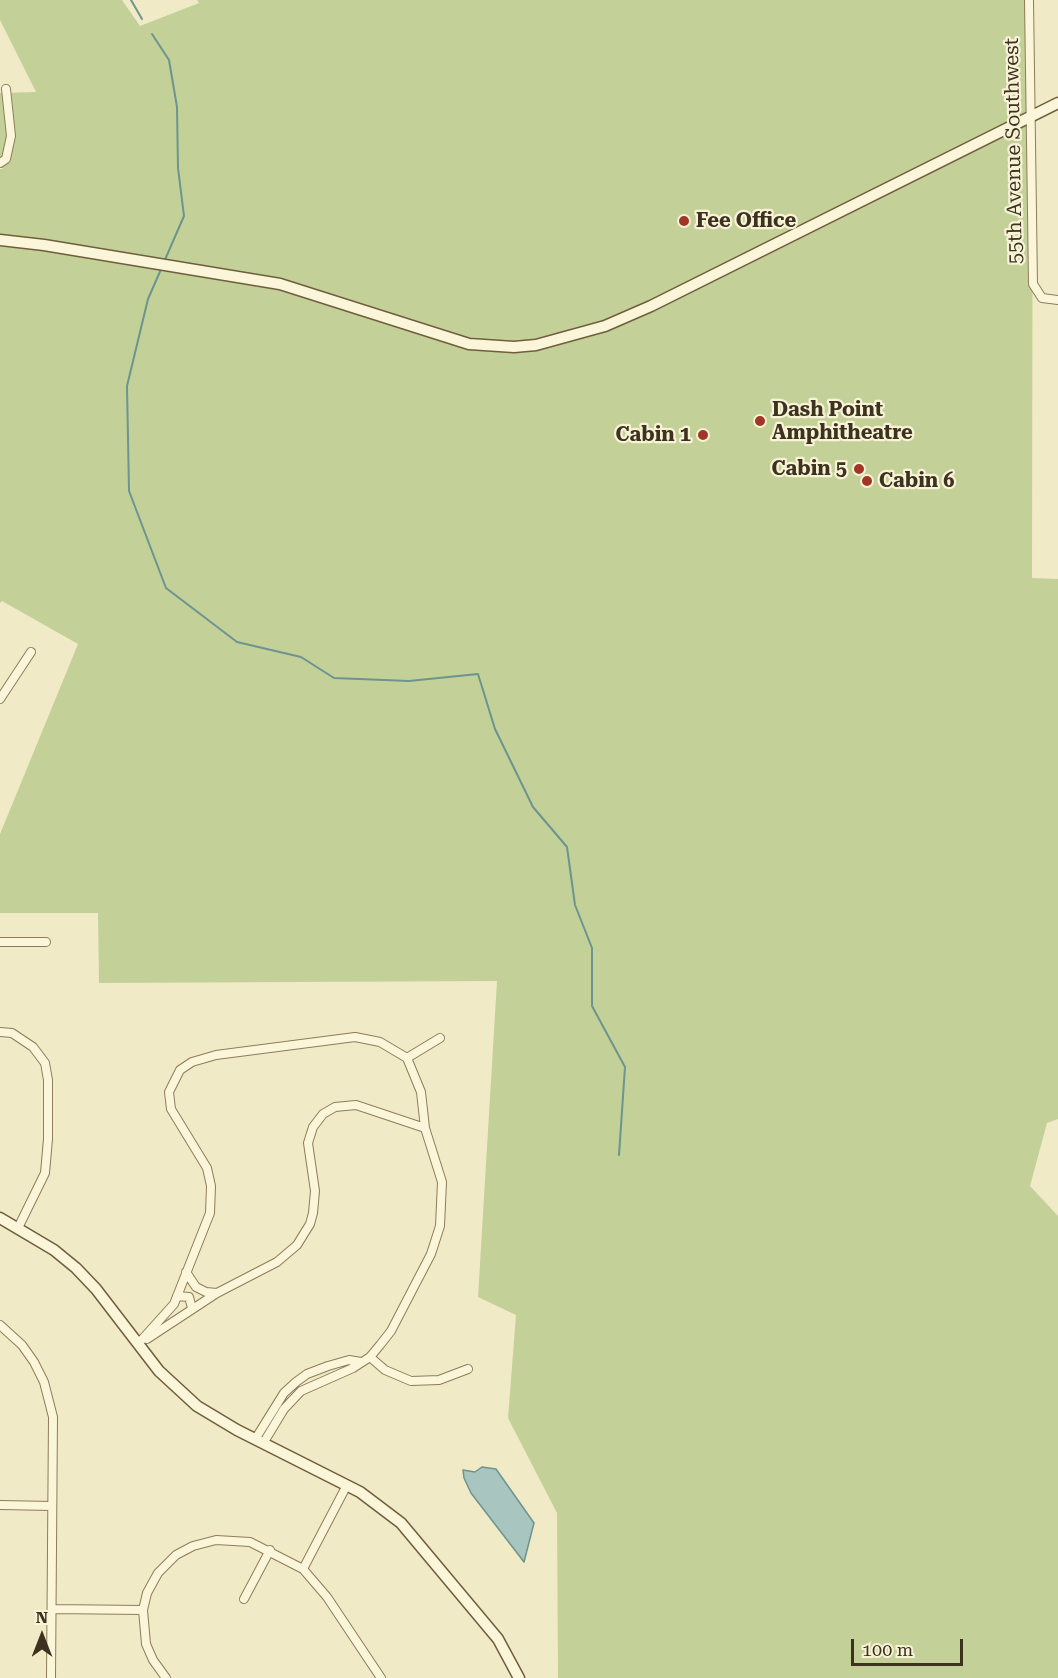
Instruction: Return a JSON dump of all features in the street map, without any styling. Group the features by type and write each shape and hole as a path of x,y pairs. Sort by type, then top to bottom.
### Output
{"main road":[{"path":"0,240 235,275 280,284 469,344 514,347 536,345 605,326 651,306 1058,103"},
{"path":"0,1218 54,1250 76,1268 159,1371 197,1406 212,1416 348,1485 377,1503 412,1534 498,1639 519,1678"}],"street":[{"name":"55th Avenue Southwest","path":"1029,0 1032,274 1033,284 1042,298 1058,300"},
{"path":"0,162 6,159 11,136 6,89"},
{"path":"0,699 31,652"},
{"path":"0,942 46,942"},
{"path":"0,1032 12,1033 33,1047 45,1064 48,1080 48,1139 45,1173 18,1228"},
{"path":"138,1344 174,1304 207,1224 211,1186 203,1158 171,1109 169,1092 180,1070 192,1062 216,1055 355,1037 380,1042 407,1058 421,1092 425,1128 442,1182 440,1226 418,1281 391,1331 370,1357 353,1368 301,1391 260,1440"},
{"path":"407,1058 440,1038"},
{"path":"138,1344 192,1308 277,1262 297,1245 305,1234 313,1213 315,1191 308,1143 313,1127 323,1114 335,1107 356,1105 425,1128"},
{"path":"186,1272 196,1287 206,1292 218,1293"},
{"path":"177,1296 189,1297 192,1308"},
{"path":"0,1325 28,1353 39,1372 49,1398 53,1417 51,1678"},
{"path":"370,1357 385,1370 411,1381 439,1380 468,1369"},
{"path":"260,1440 284,1393 296,1382 307,1374 328,1366 349,1360 361,1362"},
{"path":"303,1569 348,1485"},
{"path":"0,1505 52,1506"},
{"path":"165,1677 146,1644 143,1610 158,1572 184,1550 216,1540 242,1540 270,1550 303,1569 327,1598 381,1678"},
{"path":"244,1599 270,1550"},
{"path":"52,1609 143,1610"}],"green space":[{"path":"0,0 122,0 140,26 199,3 197,0 1033,0 1032,578 1058,579 1058,1119 1047,1123 1030,1186 1058,1216 1058,1678 558,1678 557,1513 508,1418 516,1315 478,1297 497,981 99,983 98,913 0,913 0,834 78,644 2,601 0,603 0,169 3,169 0,165 0,93 36,92 0,20"}],"water":[{"path":"482,1467 496,1469 534,1523 524,1562 471,1493 464,1478 463,1470 475,1472"}],"waterway":[{"path":"131,0 142,19"},
{"path":"152,34 169,60 177,107 178,168 184,216 164,262"},
{"path":"162,267 148,299 127,386 129,491 166,588 237,642 301,657 334,678 409,681 478,674 495,729 533,807 567,847 575,905 592,948 592,1006 625,1067 619,1155"}],"place":[{"name":"Fee Office","path":"684,221"},
{"name":"Dash Point Amphitheatre","path":"760,421"},
{"name":"Cabin 1","path":"703,435"},
{"name":"Cabin 5","path":"859,469"},
{"name":"Cabin 6","path":"867,481"}]}
